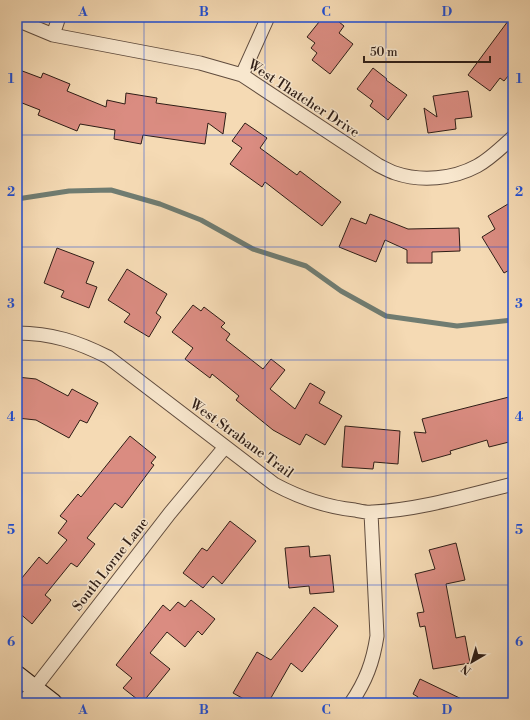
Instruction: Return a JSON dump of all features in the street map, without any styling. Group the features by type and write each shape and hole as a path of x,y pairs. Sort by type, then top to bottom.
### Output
{"main road":[{"path":"17,675 53,703"}],"street":[{"path":"53,35 59,17"},
{"path":"242,75 268,17"},
{"name":"West Thatcher Drive","path":"17,20 53,35 200,63 242,75 378,165 396,173 408,176 437,178 456,175 478,166 513,137"},
{"name":"West Strabane Trail","path":"17,333 32,333 62,338 84,345 108,357 274,484 294,495 320,504 371,513 410,508 513,484"},
{"name":"South Lorne Lane","path":"23,703 170,513 225,447"},
{"path":"351,703 370,669 374,656 377,636 371,513"}],"building":[{"path":"323,17 333,17 344,26 339,33 353,44 330,74 312,60 317,53 311,48 315,43 307,37"},
{"path":"511,17 513,17 513,70 504,81 500,78 490,91 468,75"},
{"path":"373,68 387,79 386,80 407,95 388,120 370,106 373,101 357,89"},
{"path":"17,69 41,78 43,73 70,84 67,91 106,107 107,100 125,104 126,93 157,98 156,103 226,113 223,134 208,123 205,144 143,135 141,144 114,139 115,130 80,124 77,131 38,115 40,110 17,101"},
{"path":"468,91 472,117 455,119 456,129 428,133 424,108 437,117 433,96"},
{"path":"245,123 267,138 260,148 297,175 300,171 341,202 322,226 265,182 262,187 230,164 242,148 232,141"},
{"path":"513,201 513,268 504,273 482,237 495,229 488,216"},
{"path":"370,214 408,229 459,228 460,251 432,252 432,263 407,263 407,250 385,240 376,262 339,247 351,218 366,224"},
{"path":"57,248 94,262 86,283 97,287 89,308 61,297 64,291 44,283"},
{"path":"127,269 167,294 156,313 161,317 149,337 124,322 130,314 108,300"},
{"path":"193,305 201,311 204,307 225,323 221,327 230,334 226,340 263,369 271,359 285,370 270,389 295,409 310,383 325,392 319,403 342,416 325,445 306,434 300,445 273,430 236,400 239,396 212,374 210,378 185,359 193,348 172,332"},
{"path":"17,377 36,379 68,396 72,389 98,403 87,423 80,420 69,438 36,420 17,418"},
{"path":"513,396 513,441 489,447 487,440 450,451 451,454 422,462 414,432 426,433 422,419"},
{"path":"345,426 400,431 398,464 374,462 373,469 342,467"},
{"path":"130,436 156,457 151,463 154,465 122,508 115,503 87,538 95,544 77,567 71,563 45,595 51,600 32,624 17,611 17,584 39,557 47,564 67,540 58,533 67,521 60,516 78,494 81,497"},
{"path":"230,521 256,541 222,584 213,576 203,588 183,573 202,548 207,551"},
{"path":"456,543 465,580 446,584 456,638 465,636 470,663 433,669 425,626 420,627 417,613 424,612 415,574 435,569 429,550"},
{"path":"309,546 310,557 330,555 334,592 310,594 309,586 289,588 285,548"},
{"path":"191,600 215,619 202,635 198,631 185,647 167,632 150,653 170,669 142,703 123,688 132,678 116,665 163,605 170,611 178,602 185,607"},
{"path":"314,607 338,626 302,672 291,663 268,703 251,703 233,693 257,652 271,660"},
{"path":"420,679 470,703 416,703 418,697 413,694"}],"waterway":[{"path":"17,199 69,191 111,190 160,204 201,220 253,249 306,266 341,291 386,316 457,326 513,320"}]}
